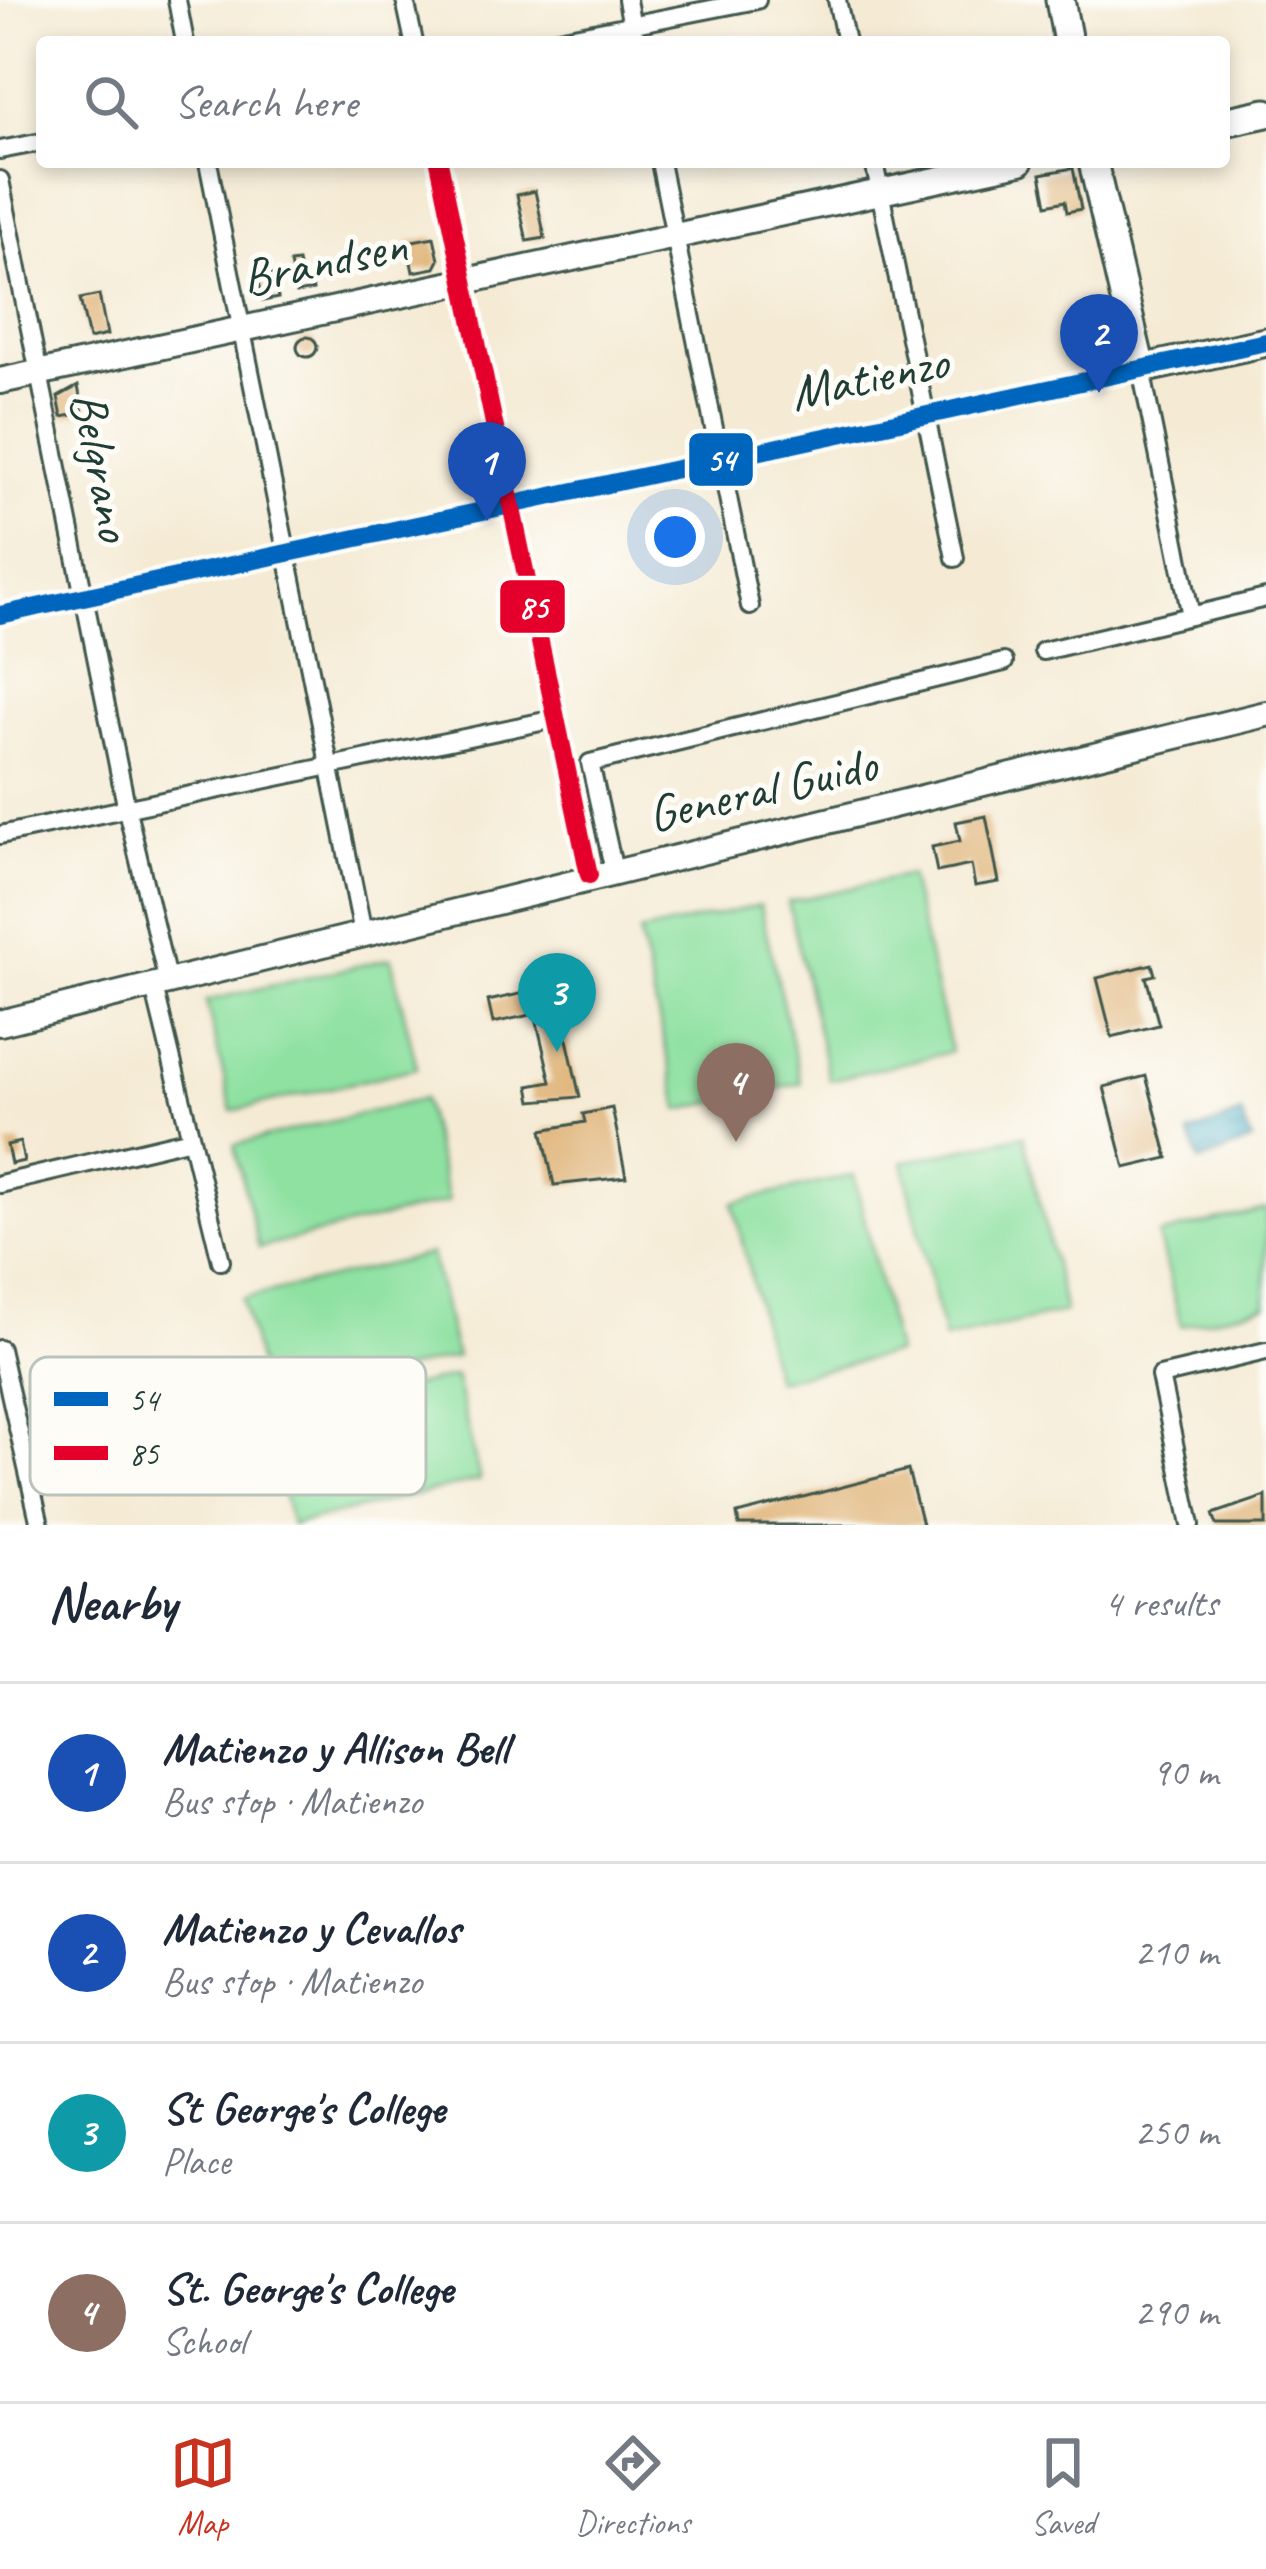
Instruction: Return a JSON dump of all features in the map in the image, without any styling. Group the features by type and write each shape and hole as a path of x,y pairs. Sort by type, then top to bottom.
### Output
{"main road":[{"path":"1060,0 1067,36"},
{"path":"1230,121 1266,113"},
{"name":"Brandsen","path":"0,381 990,168"},
{"path":"1094,168 1141,369"},
{"name":"Matienzo","path":"1141,369 1266,342"},
{"name":"General Guido","path":"0,1023 1266,714"}],"street":[{"path":"177,0 184,36"},
{"path":"406,0 413,36"},
{"path":"627,0 633,33"},
{"path":"603,36 633,33 758,0"},
{"path":"837,0 845,36"},
{"path":"0,150 36,143"},
{"path":"209,168 363,933"},
{"path":"440,168 555,719 602,873"},
{"path":"661,168 750,606"},
{"path":"875,168 955,558"},
{"name":"Belgrano","path":"0,180 191,1138 221,1262"},
{"path":"1141,369 1191,616"},
{"name":"Matienzo","path":"0,615 718,456 1141,369"},
{"path":"1043,651 1266,598"},
{"path":"602,873 590,763 1004,662"},
{"path":"0,835 555,719"},
{"path":"0,1184 191,1138"},
{"path":"0,1349 30,1481"},
{"path":"1191,1525 1160,1376 1266,1351"},
{"path":"33,1495 40,1525"}],"green space":[{"path":"909,875 951,1052 829,1080 788,902"},
{"path":"760,905 801,1083 680,1110 639,933"},
{"path":"391,958 417,1068 232,1111 206,1001"},
{"path":"423,1099 448,1202 259,1248 234,1145"},
{"path":"1024,1135 1065,1312 944,1340 903,1162"},
{"path":"854,1175 896,1353 775,1380 733,1203"},
{"path":"1266,1209 1266,1305 1181,1326 1158,1235"},
{"path":"431,1254 456,1357 426,1364 426,1357 256,1357 242,1299"},
{"path":"455,1376 480,1480 426,1493 426,1383"},
{"path":"284,1495 417,1495 291,1525"}],"water":[{"path":"1241,1114 1252,1141 1200,1162 1189,1134"}],"building":[{"path":"1073,168 1081,209 1067,212 1065,201 1047,205 1041,174"},
{"path":"535,191 545,238 527,241 517,195"},
{"path":"434,237 439,260 435,268 413,272 407,242"},
{"path":"298,262 302,281 311,280 313,290 296,293 290,263"},
{"path":"273,275 278,298 263,301 258,277"},
{"path":"99,295 107,335 89,339 80,299"},
{"path":"307,337 317,347 307,357 297,347"},
{"path":"78,386 83,413 62,417 58,397"},
{"path":"986,816 999,882 975,886 971,865 937,872 932,847 960,841 956,822"},
{"path":"1152,964 1155,975 1146,977 1159,1025 1112,1037 1097,978"},
{"path":"555,986 580,1097 532,1101 529,1086 551,1082 535,1014 493,1023 488,1001"},
{"path":"1146,1076 1168,1158 1125,1168 1104,1087"},
{"path":"612,1108 626,1177 554,1185 542,1130 585,1122 583,1114"},
{"path":"20,1142 24,1161 11,1164 7,1145"},
{"path":"908,1470 922,1525 739,1525 737,1514"},
{"path":"1266,1496 1266,1525 1217,1525 1213,1514"}],"transit line":[{"name":"85","path":"440,168 589,875"},
{"name":"54","path":"0,615 1266,342"}],"place":[{"name":"Matienzo y Cevallos","path":"1099,393"},
{"name":"Matienzo y Allison Bell","path":"487,521"},
{"name":"St George's College","path":"557,1052"},
{"name":"St. George's College","path":"736,1142"}]}
